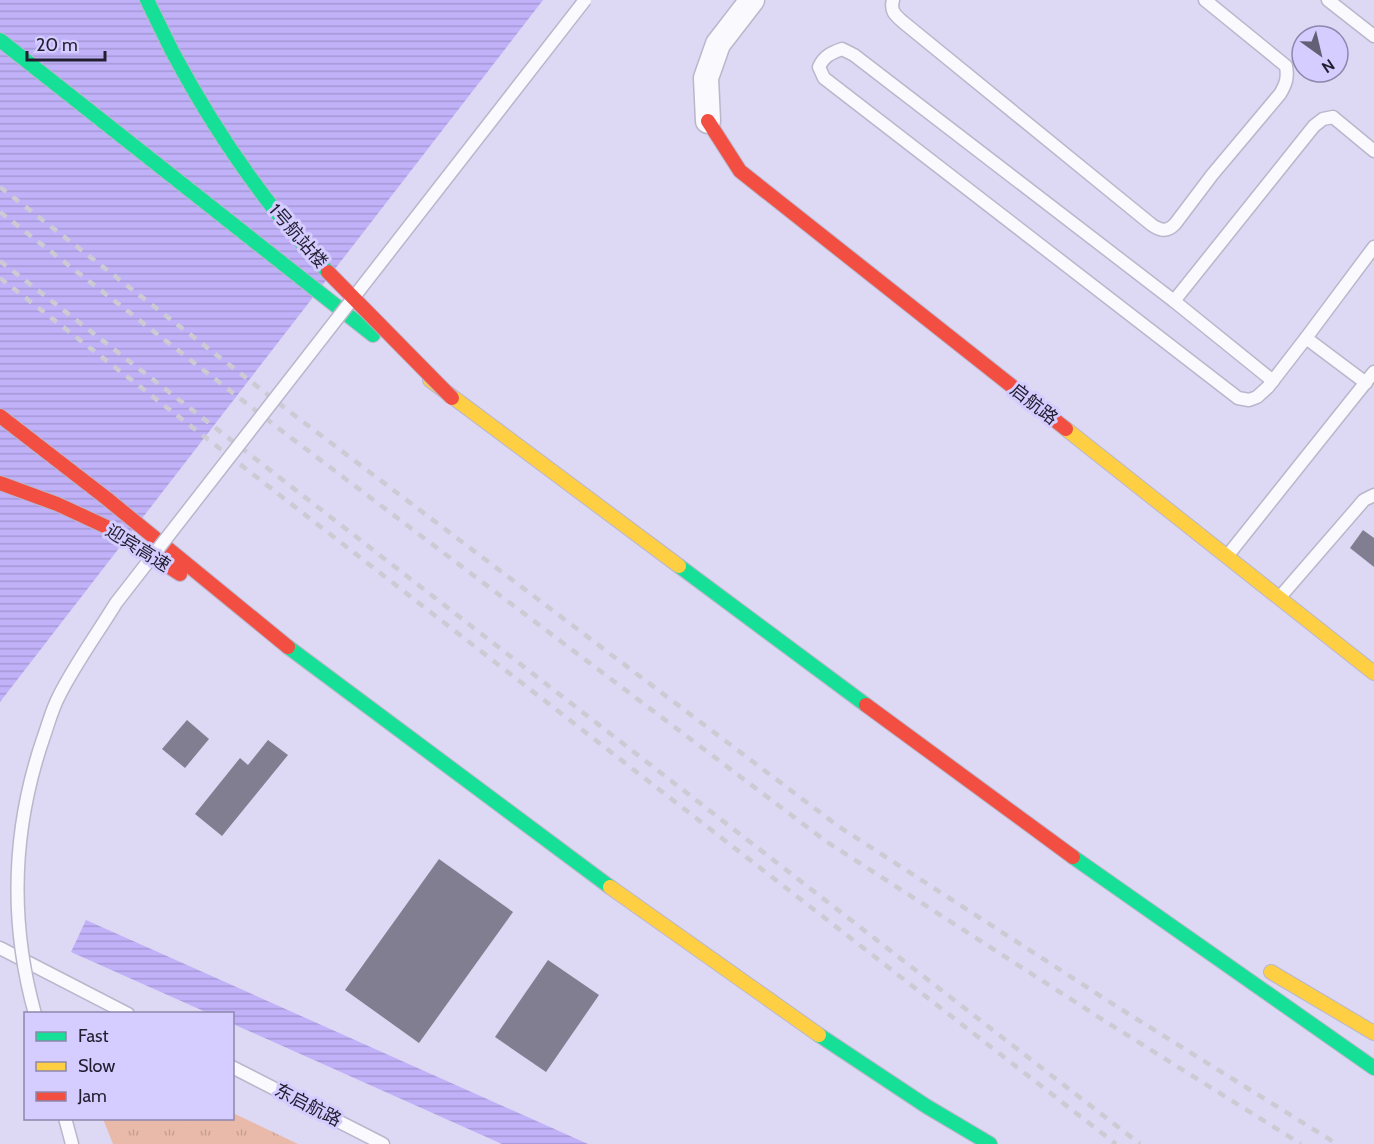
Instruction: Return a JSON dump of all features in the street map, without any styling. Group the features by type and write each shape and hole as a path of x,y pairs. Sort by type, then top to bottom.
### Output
{"main road":[{"path":"147,0 172,51"},
{"path":"154,0 172,51"},
{"path":"0,40 452,398 1035,831 1374,1068"},
{"name":"1号航站楼","path":"172,51 202,108 237,162 275,211 313,255 452,398"},
{"name":"启航路","path":"708,122 740,171 1374,673"},
{"path":"0,416 106,498 267,631 560,851 824,1038 926,1106 990,1144"},
{"name":"迎宾高速","path":"0,483 57,504 111,529 267,631"},
{"path":"1035,831 1200,929"},
{"path":"1261,966 1374,1034"},
{"path":"926,1106 970,1144"}],"street":[{"path":"708,122 706,78 718,44 752,0"}],"lane":[{"path":"34,1012 16,917 19,846 31,775 58,698 116,603 585,0"},
{"path":"893,0 891,8 903,22 1159,230 1169,229 1175,224 1287,83 1286,66 1205,0"},
{"path":"1328,0 1374,36"},
{"path":"1273,381 1174,301 854,55 842,49 829,53 822,61 819,67 824,78 1238,398 1249,400 1257,397 1273,381 1374,247"},
{"path":"1174,301 1314,126 1323,119 1333,117 1374,151"},
{"path":"1306,338 1366,383"},
{"path":"1227,556 1374,372"},
{"path":"1280,598 1364,500 1374,495"},
{"path":"0,948 124,1012"},
{"name":"东启航路","path":"234,1068 383,1144"},
{"path":"65,1120 72,1144"}],"green space":[{"path":"234,1113 298,1144 113,1144 103,1120 234,1120"}],"shaded area":[{"path":"0,0 543,0 0,702"},
{"path":"86,920 588,1144 502,1144 234,1024 234,1012 206,1012 71,952"}],"building":[{"path":"1363,530 1374,538 1374,567 1350,548"},
{"path":"187,720 209,739 185,768 162,749"},
{"path":"268,740 288,755 222,836 195,814 240,758 248,765"},
{"path":"439,859 513,912 419,1043 345,990"},
{"path":"548,960 599,995 546,1072 495,1037"}],"railway":[{"path":"0,187 294,415 838,826 1119,1008 1337,1144"},
{"path":"0,212 282,431 827,842 1301,1144"},
{"path":"0,261 1140,1144"},
{"path":"0,278 1116,1144"}],"traffic: fast":[{"path":"147,0 172,51"},
{"path":"0,40 373,335"},
{"path":"172,51 188,81 242,167 283,221 328,272"},
{"path":"679,566 866,705"},
{"path":"288,647 610,887"},
{"path":"1073,857 1374,1068"},
{"path":"819,1035 926,1106 990,1144"}],"traffic: slow":[{"path":"430,380 679,566"},
{"path":"1066,429 1374,673"},
{"path":"610,887 819,1035"},
{"path":"1271,972 1374,1033"}],"traffic: jam":[{"path":"708,121 740,171 1066,429"},
{"path":"328,272 452,398"},
{"path":"0,416 106,498 288,647"},
{"path":"0,483 57,504 111,529 180,574"},
{"path":"866,705 1073,857"}]}
